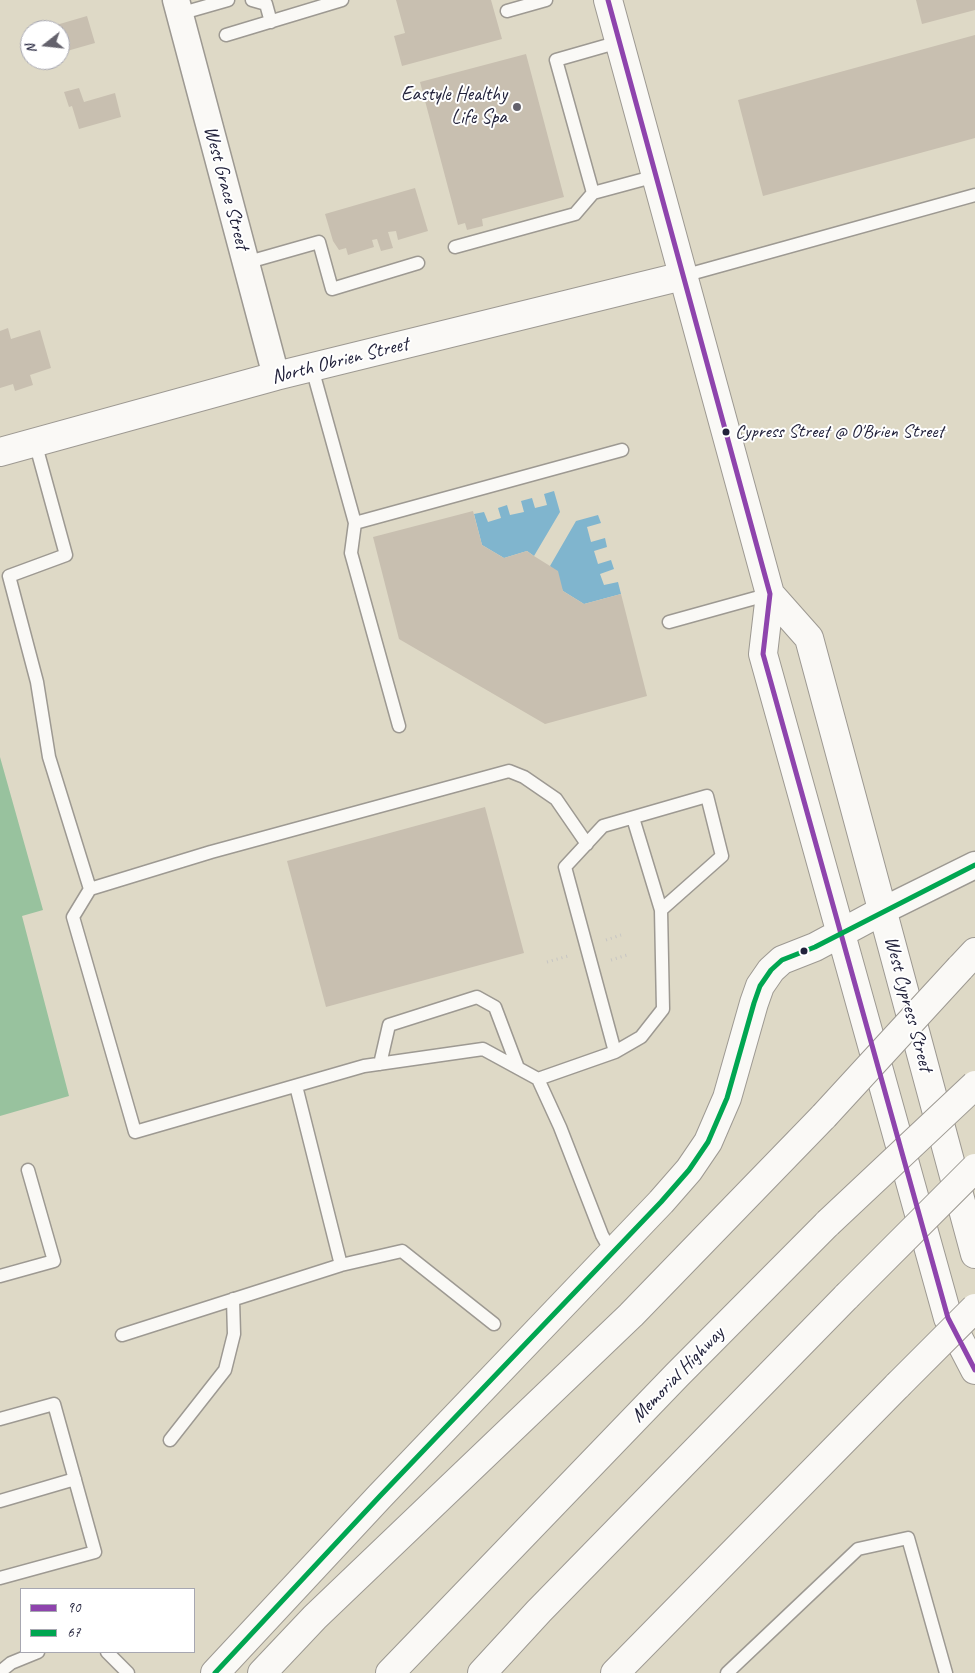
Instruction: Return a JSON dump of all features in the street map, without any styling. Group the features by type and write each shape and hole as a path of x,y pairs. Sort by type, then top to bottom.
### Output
{"main road":[{"name":"West Cypress Street","path":"608,0 770,594 763,654 948,1318 975,1370"},
{"name":"North Obrien Street","path":"0,452 276,376 683,276"},
{"name":"West Cypress Street","path":"770,594 809,638 975,1254"},
{"path":"215,1673 689,1170 708,1142 727,1098 760,986 771,970 782,960 882,911"},
{"path":"262,1673 316,1617 631,1315 824,1116 968,960"},
{"name":"Memorial Highway","path":"390,1673 677,1375 828,1223 975,1085"},
{"path":"482,1673 546,1604 975,1168"},
{"path":"615,1673 975,1308"}],"street":[{"name":"West Grace Street","path":"177,7 276,376"},
{"path":"882,911 975,865"}],"lane":[{"path":"177,7 228,0"},
{"path":"252,0 266,4 271,22"},
{"path":"226,35 342,0"},
{"path":"507,11 546,0"},
{"path":"593,193 556,60 619,42"},
{"path":"455,247 575,214 593,193 656,176"},
{"path":"683,276 975,195"},
{"path":"245,263 319,242 332,289 418,263"},
{"path":"312,368 355,523 351,553 399,726"},
{"path":"36,442 66,555 9,576 37,682 49,757 90,889"},
{"path":"355,523 622,450"},
{"path":"669,622 770,594"},
{"path":"587,844 556,799 524,777 509,771 212,852 90,889 73,917 135,1132 364,1066 483,1049 538,1078 560,1127 602,1235 612,1253"},
{"path":"616,1052 565,867 603,826 707,796 722,856 661,910"},
{"path":"538,1078 616,1052 641,1037 663,1008 661,910 633,818"},
{"path":"380,1064 389,1024 477,997 495,1007 518,1068"},
{"path":"296,1086 341,1265"},
{"path":"0,1276 54,1261 28,1170"},
{"path":"122,1335 341,1265 402,1251 494,1324"},
{"path":"170,1440 225,1370 234,1334 233,1299"},
{"path":"0,1419 54,1404 95,1552 0,1578"},
{"path":"0,1501 75,1479"},
{"path":"727,1673 858,1549 908,1538 946,1673"},
{"path":"0,1672 11,1663 36,1653"},
{"path":"109,1653 128,1673"}],"path":[{"path":"600,941 621,935"},
{"path":"606,962 627,955"},
{"path":"547,962 571,956"}],"green space":[{"path":"0,757 43,910 22,916 69,1096 0,1116"}],"water":[{"path":"554,491 560,512 534,556 527,551 504,558 482,545 474,514 484,512 488,522 501,518 498,508 507,505 510,515 524,512 521,501 532,498 535,508 547,505 544,494"},
{"path":"598,515 601,523 587,527 591,542 605,538 607,547 594,551 598,564 611,560 614,569 600,574 604,585 618,582 621,594 584,604 563,591 550,566 576,521"}],"building":[{"path":"396,0 491,0 502,39 402,66 394,36 405,33"},
{"path":"916,0 975,0 975,10 922,24"},
{"path":"87,16 95,43 70,50 70,21"},
{"path":"975,35 975,138 763,196 738,100"},
{"path":"526,54 564,197 482,219 483,226 467,230 465,223 458,225 420,82"},
{"path":"79,88 84,102 115,93 121,117 79,129 72,106 69,107 64,92"},
{"path":"415,188 428,231 398,240 396,231 388,232 393,248 381,251 377,239 372,240 374,247 348,255 346,248 339,250 333,241 325,214"},
{"path":"8,328 11,339 40,330 51,368 30,375 33,385 15,391 13,384 0,388 0,331"},
{"path":"473,511 482,545 504,558 527,551 558,571 563,591 584,604 621,594 647,696 545,724 399,639 373,537"},
{"path":"485,807 524,953 326,1007 287,861"}],"transit line":[{"name":"90","path":"608,0 770,594 763,654 948,1318 975,1370"},
{"name":"67","path":"215,1673 380,1496 661,1202 689,1170 708,1142 727,1098 754,1003 760,986 771,970 782,960 815,947 975,865"}],"place":[{"name":"Eastyle Healthy Life Spa","path":"517,107"},
{"name":"Cypress Street @ O'Brien Street","path":"726,432"}]}
